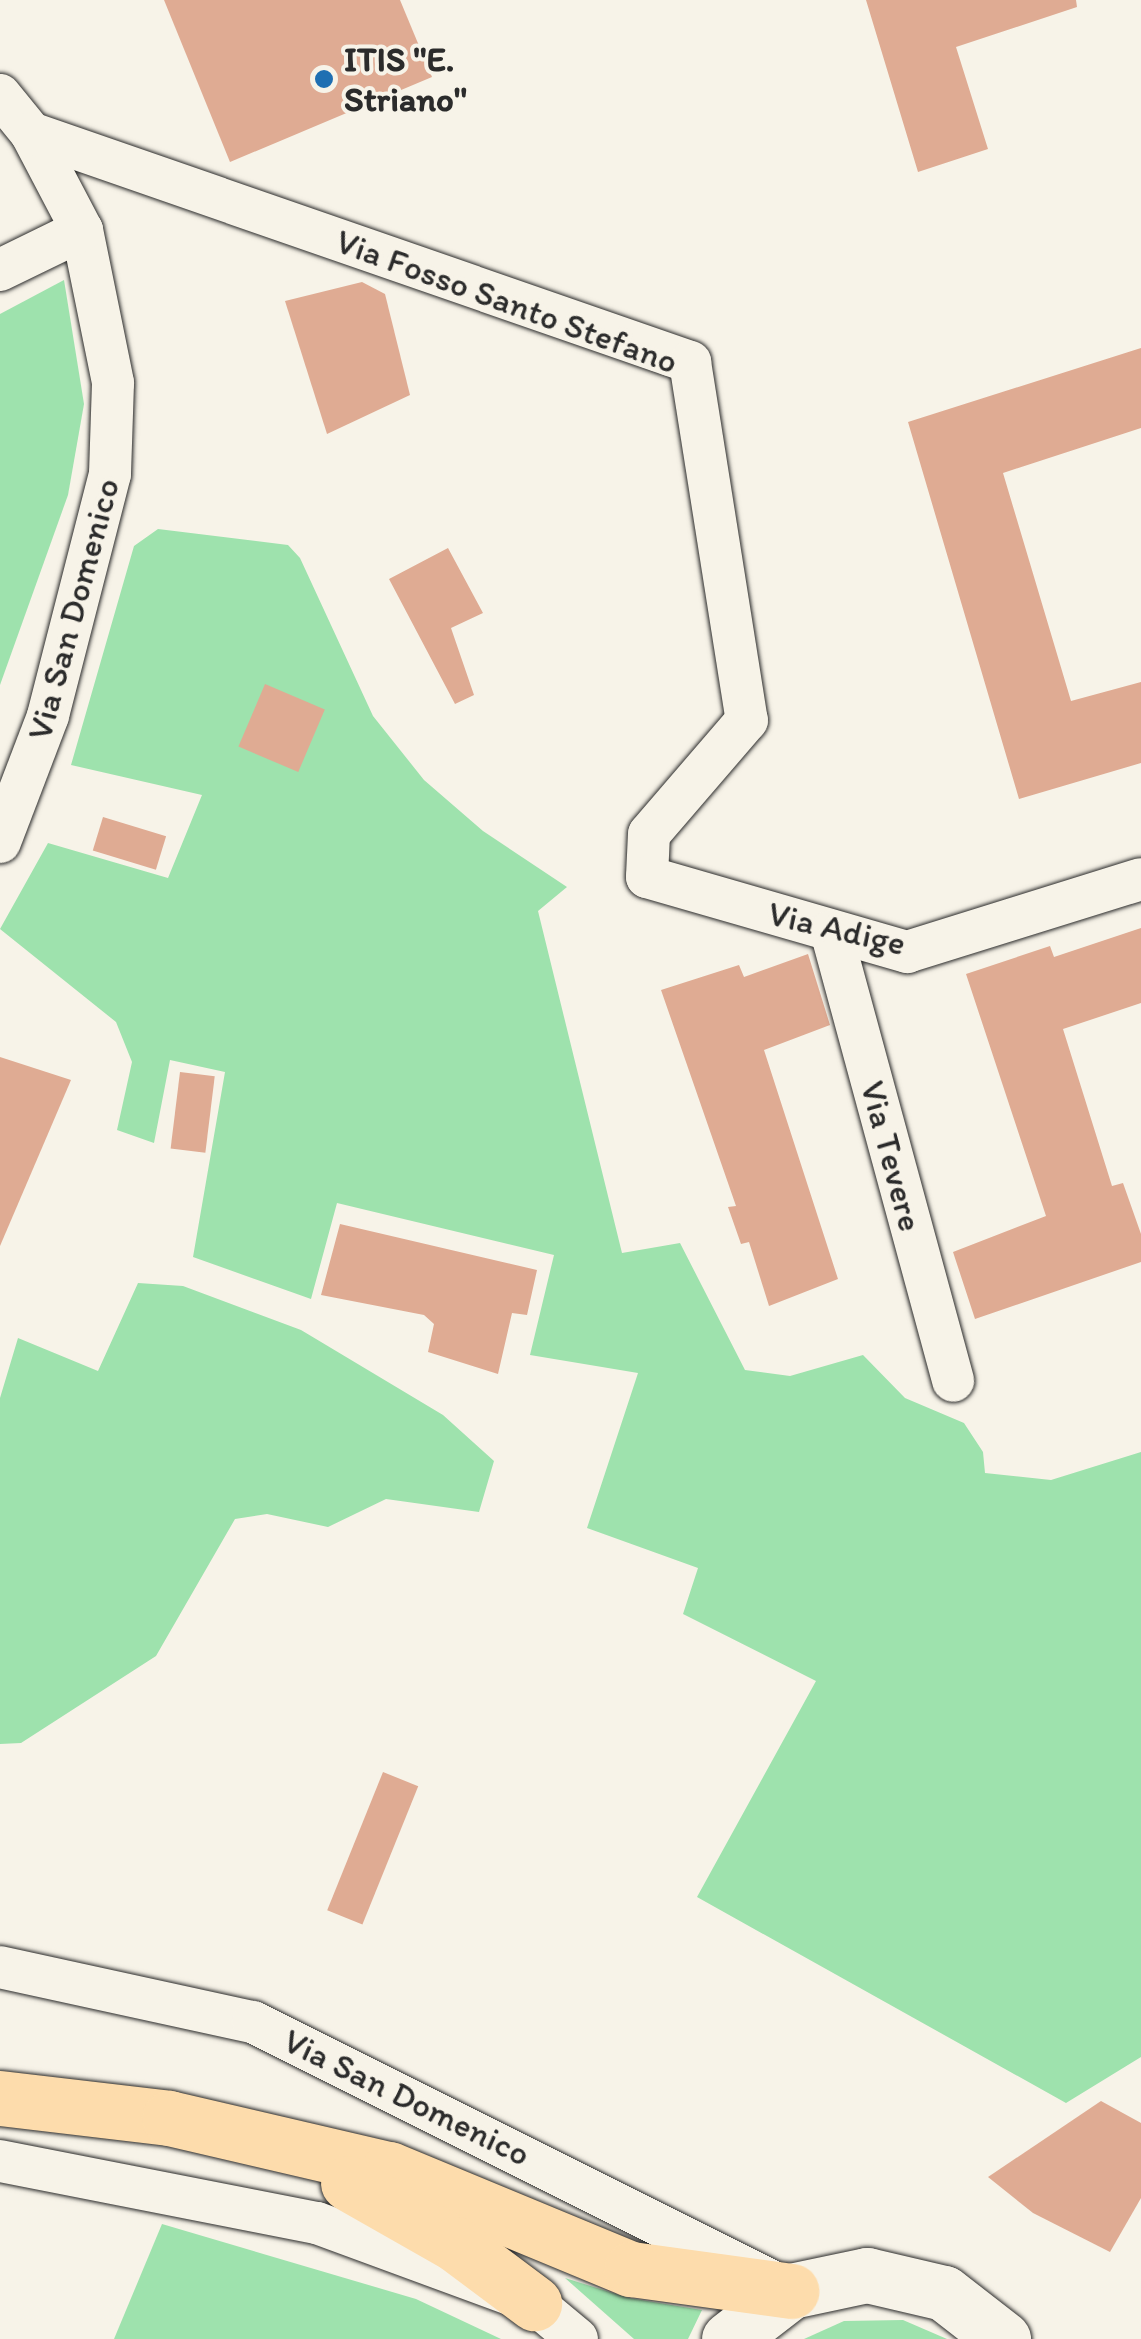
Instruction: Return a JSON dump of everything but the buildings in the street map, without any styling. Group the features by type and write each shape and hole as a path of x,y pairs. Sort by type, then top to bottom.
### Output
{"highway":[{"path":"0,2098 169,2118 289,2149 389,2169 631,2268 791,2291"},
{"path":"289,2149 455,2244 534,2303"}],"main road":[{"path":"729,2339 791,2291 829,2279 907,2280 944,2293 1003,2339"}],"street":[{"name":"Via San Domenico","path":"0,95 31,133 82,230 113,383 110,474 48,716 0,842"},
{"name":"Via Fosso Santo Stefano","path":"31,133 690,362 747,720 649,834 647,877"},
{"path":"0,270 82,230"},
{"name":"Via Adige","path":"647,877 907,952 1141,879"},
{"name":"Via Tevere","path":"832,930 953,1381"},
{"name":"Via San Domenico","path":"0,1966 253,2022 791,2291"},
{"path":"0,2161 317,2223 534,2303 577,2339"}],"green space":[{"path":"64,280 84,404 68,495 0,685 0,314"},
{"path":"158,529 288,545 300,558 373,716 424,780 483,831 567,887 538,911 622,1253 680,1243 745,1370 790,1376 863,1355 905,1398 964,1423 983,1452 985,1473 1051,1480 1141,1452 1141,2057 1066,2103 697,1897 816,1681 683,1614 698,1568 587,1528 638,1373 530,1355 554,1255 337,1203 311,1299 193,1257 225,1072 170,1060 154,1143 117,1130 132,1062 116,1022 0,929 48,843 168,878 202,795 71,765 134,546"},
{"path":"138,1283 183,1286 301,1330 443,1415 494,1461 479,1512 386,1499 328,1527 267,1514 235,1519 156,1656 21,1743 0,1744 0,1398 18,1338 98,1371"},
{"path":"162,2224 416,2299 501,2339 114,2339"},
{"path":"565,2278 629,2298 702,2310 688,2339 634,2339"},
{"path":"903,2320 947,2339 804,2339 844,2321"}],"place":[{"name":"ITIS ''E. Striano''","path":"324,79"}]}
